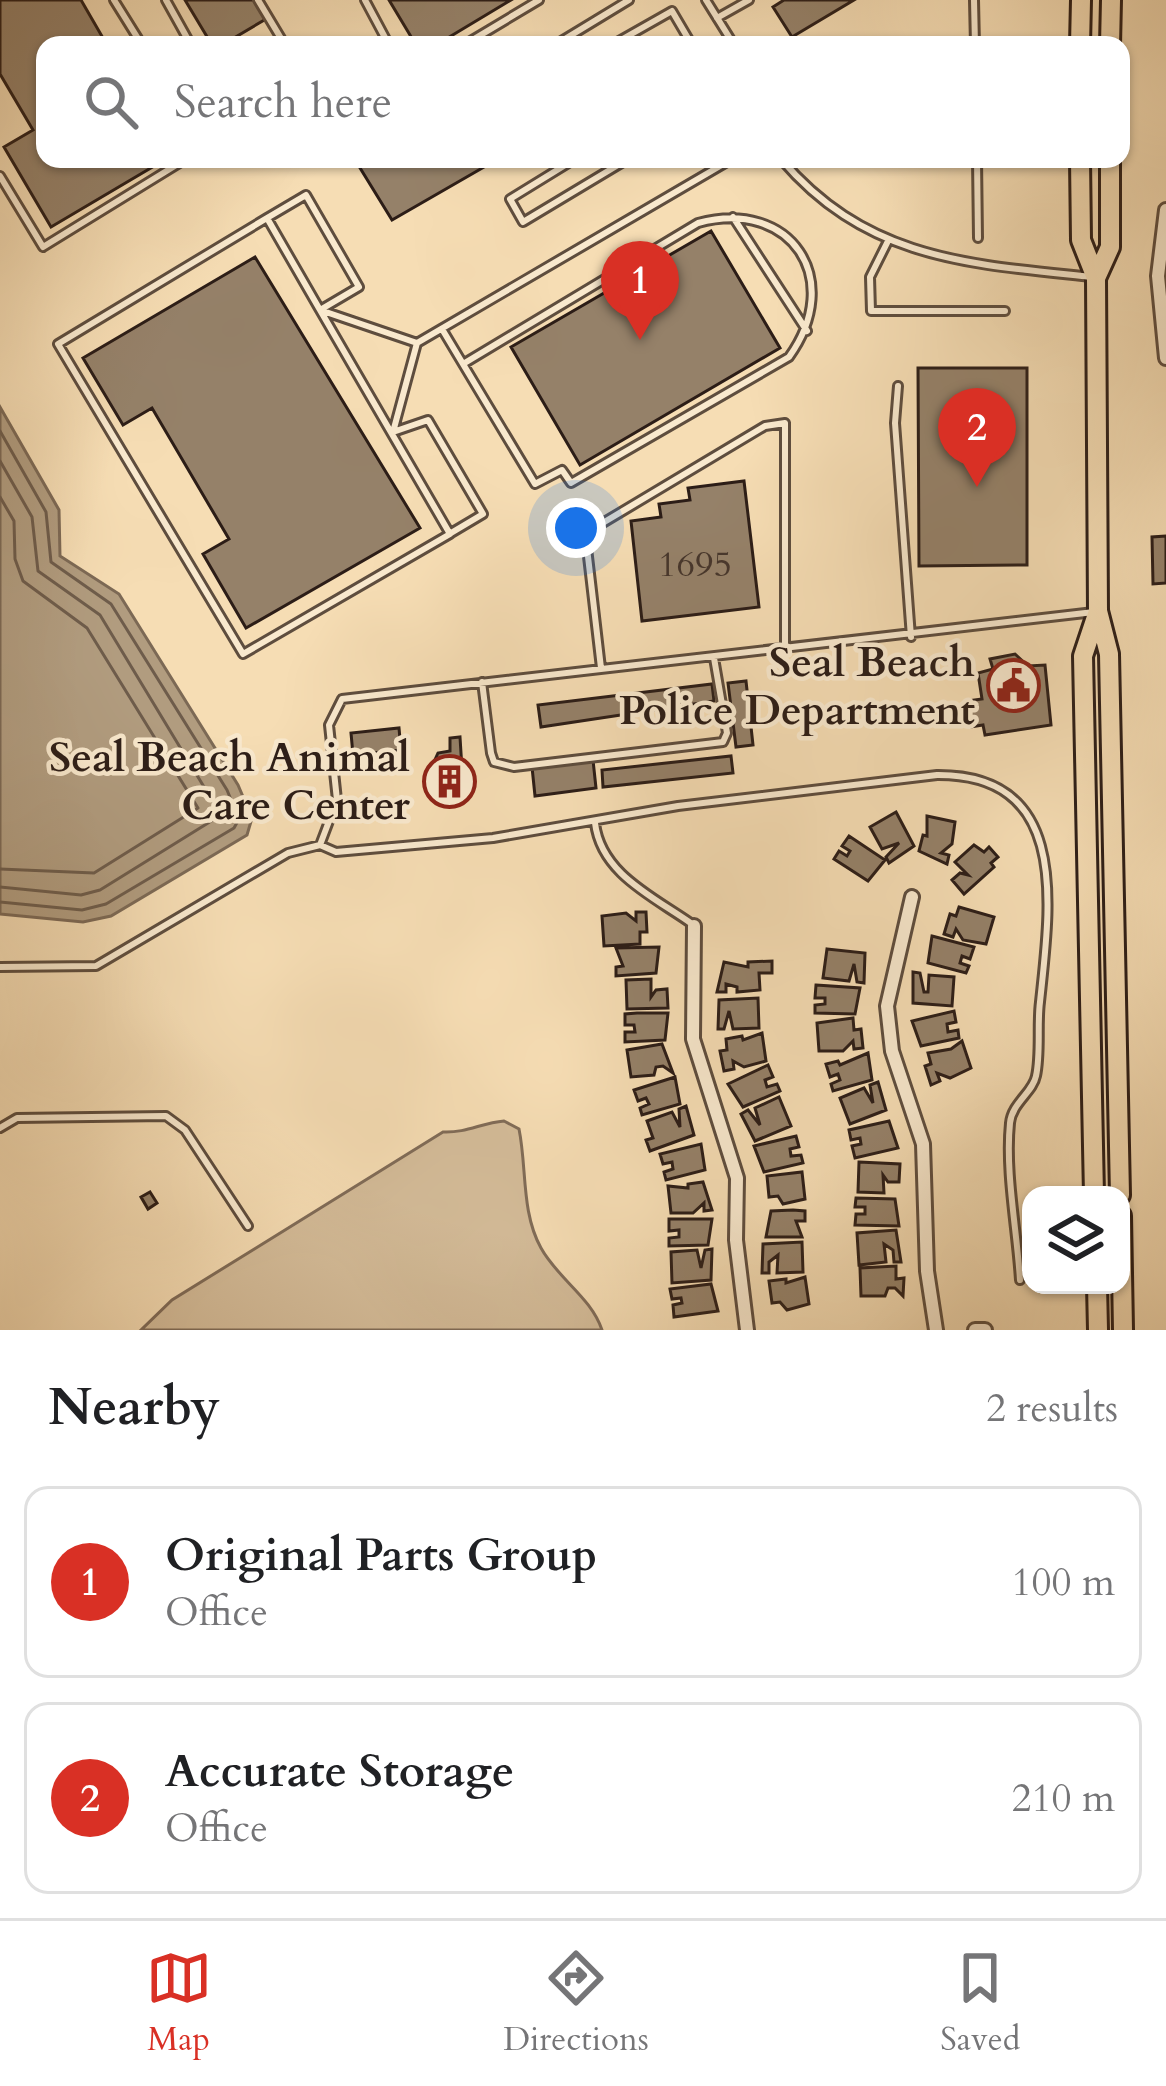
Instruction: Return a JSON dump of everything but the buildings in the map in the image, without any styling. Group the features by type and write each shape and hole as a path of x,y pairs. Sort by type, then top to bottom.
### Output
{"main road":[{"path":"1080,36 1081,0"},
{"path":"1110,36 1111,0"},
{"path":"1080,168 1081,240 1096,278 1098,611 1109,654 1120,1186"},
{"path":"1096,278 1110,247 1110,168"},
{"path":"1094,1186 1083,656 1098,611"},
{"path":"1097,1294 1098,1330"},
{"path":"1123,1294 1124,1330"}],"street":[{"path":"1166,210 1158,276 1166,358"},
{"path":"912,897 892,965 887,1006 892,1051 923,1144 927,1271 936,1330"},
{"path":"694,926 693,1039 737,1178 736,1240 746,1330"}],"lane":[{"path":"114,0 136,36"},
{"path":"166,0 186,36"},
{"path":"258,0 280,36"},
{"path":"365,0 386,36"},
{"path":"479,36 539,0"},
{"path":"570,36 628,0"},
{"path":"706,0 728,36"},
{"path":"717,18 749,0"},
{"path":"974,0 975,36"},
{"path":"628,36 672,11 684,36"},
{"path":"0,176 43,247 171,168"},
{"path":"560,168 510,199 523,222 613,168"},
{"path":"393,432 417,343 717,168"},
{"path":"788,168 801,183 888,241 956,263 1096,278"},
{"path":"977,168 978,238"},
{"path":"320,310 359,287 306,196 58,344 243,654 483,514 428,420 393,432"},
{"path":"442,329 463,364 535,484 562,470 571,483 789,357 806,331 815,301 806,259 774,225 731,214 698,223 463,364"},
{"path":"731,214 806,331"},
{"path":"267,218 450,534"},
{"path":"888,241 870,277 871,310 1005,310"},
{"path":"320,310 417,343"},
{"path":"898,386 895,423 911,637"},
{"path":"601,668 587,548 596,527 765,426 785,423 785,651"},
{"path":"320,845 337,800 329,725 342,699 911,637 1098,611"},
{"path":"482,682 494,761 504,767 532,765 723,742 727,733 714,658"},
{"path":"0,967 96,966 271,862 320,845 336,852 376,850 595,824 677,806 937,776 978,777 1016,797 1041,842 1046,939 1037,1078 1010,1121 1020,1280"},
{"path":"595,824 607,860 620,874 694,926"},
{"path":"0,1128 17,1118 166,1116 185,1130 248,1226"}],"shaded area":[{"path":"504,1121 519,1129 527,1205 541,1248 602,1330 141,1330 172,1300 443,1132"}],"water":[{"path":"0,407 59,510 60,556 119,594 238,785 252,818 247,835 111,916 83,922 0,914"}],"place":[{"name":"Original Parts Group","path":"640,340"},
{"name":"Accurate Storage","path":"977,487"},
{"name":"Seal Beach Police Department","path":"1014,686"},
{"name":"Seal Beach Animal Care Center","path":"449,781"}]}
